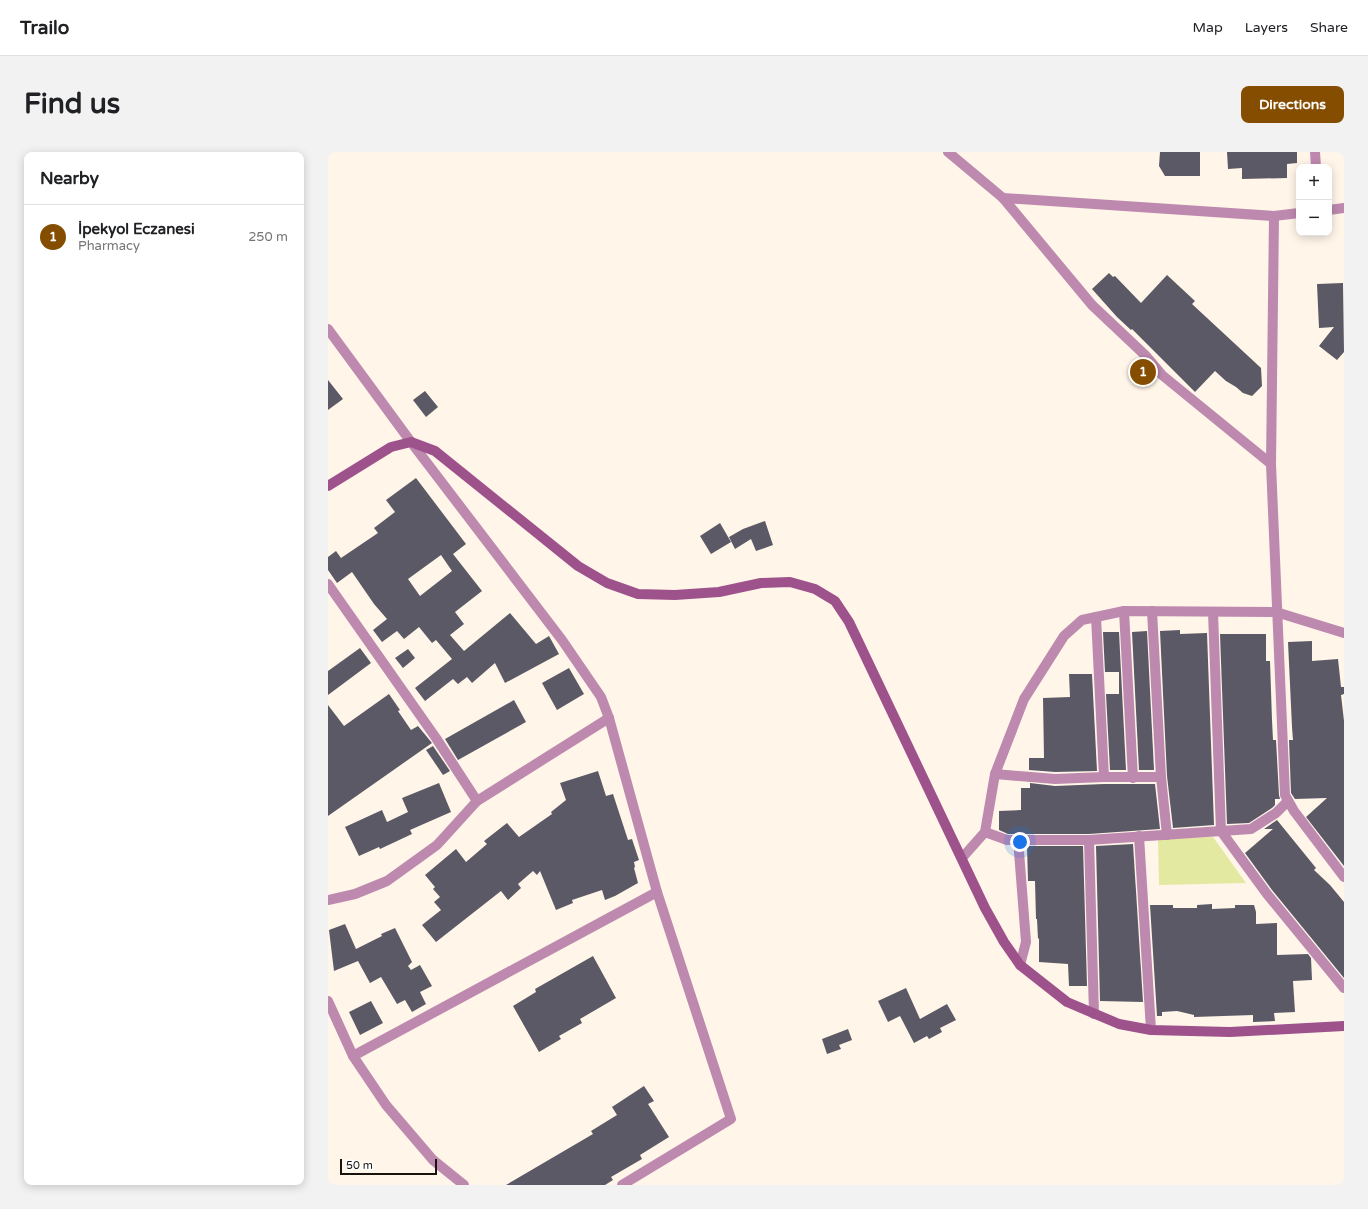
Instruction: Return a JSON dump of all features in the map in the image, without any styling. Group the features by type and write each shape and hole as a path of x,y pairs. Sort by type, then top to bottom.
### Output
{"main road":[{"path":"328,486 391,447 411,442 435,451 578,566 607,583 638,594 675,595 719,592 761,583 790,582 815,589 834,602 850,622 985,908 1004,942 1020,964 1067,1002 1119,1024 1151,1030 1230,1032 1344,1026"}],"street":[{"path":"948,152 1003,198 1092,305 1146,356 1162,375 1271,464"},
{"path":"1316,152 1316,164"},
{"path":"1003,198 1274,216 1296,213"},
{"path":"1332,210 1344,208"},
{"path":"1274,216 1271,464 1276,612 1285,795 1294,811 1344,877"},
{"path":"328,329 411,442 562,640 601,697 609,718 657,892 731,1119 622,1185"},
{"path":"328,584 436,738 477,802"},
{"path":"962,858 985,832 995,774 1024,699 1064,636 1082,620 1124,611 1276,612 1344,633"},
{"path":"1124,611 1133,778"},
{"path":"1152,611 1161,777 1167,835"},
{"path":"1213,612 1221,831 1266,894 1344,988"},
{"path":"1096,617 1104,777"},
{"path":"328,900 355,894 387,881 437,845 477,802 609,718"},
{"path":"995,774 1055,779 1161,777"},
{"path":"985,832 1007,840 1089,840 1251,829 1276,813 1288,801"},
{"path":"1139,836 1151,1030"},
{"path":"1018,839 1026,942 1020,964"},
{"path":"1089,840 1094,1014"},
{"path":"352,1056 657,892"},
{"path":"328,1001 352,1056 386,1105 433,1160 464,1185"}],"green space":[{"path":"1213,837 1246,883 1159,885 1158,838"}],"building":[{"path":"1160,152 1200,152 1200,176 1165,176 1159,166"},
{"path":"1227,152 1297,152 1297,163 1287,164 1287,178 1242,179 1242,168 1228,169"},
{"path":"1109,273 1113,277 1115,276 1141,303 1167,275 1195,301 1192,304 1261,368 1262,386 1252,396 1243,393 1215,371 1195,392 1132,329 1131,330 1117,317 1092,289"},
{"path":"1343,283 1344,352 1337,360 1319,346 1334,327 1319,328 1317,284"},
{"path":"328,380 343,399 328,410"},
{"path":"425,391 438,407 426,417 413,400"},
{"path":"416,478 466,544 453,554 482,591 455,612 464,624 450,635 464,651 510,613 536,644 549,636 559,654 505,683 495,663 472,683 467,677 458,684 453,679 425,701 415,688 452,659 436,640 432,643 419,627 404,639 397,631 382,642 373,630 387,619 374,604 352,572 337,583 328,570 328,557 336,551 341,558 378,533 374,528 395,512 386,500","holes":["441,555 452,571 420,596 408,579"]},
{"path":"765,521 773,545 756,551 751,539 735,549 729,537 743,529"},
{"path":"720,523 731,542 711,554 700,536"},
{"path":"1180,630 1180,634 1207,633 1214,825 1173,828 1167,776 1160,631"},
{"path":"1147,631 1154,770 1139,770 1132,632"},
{"path":"1103,632 1119,632 1126,770 1110,770 1106,694 1119,694 1119,672 1105,672"},
{"path":"1220,634 1266,634 1266,661 1270,661 1273,740 1276,740 1280,799 1275,799 1275,805 1272,808 1249,823 1227,824"},
{"path":"1312,641 1312,661 1338,659 1341,687 1344,687 1344,694 1341,695 1344,721 1344,866 1306,817 1327,798 1295,799 1291,793 1289,740 1293,740 1288,642"},
{"path":"360,648 371,663 328,695 328,671"},
{"path":"408,649 415,658 403,668 395,658"},
{"path":"569,668 584,694 557,710 542,683"},
{"path":"1069,674 1092,674 1097,771 1055,772 1029,770 1029,758 1044,758 1043,698 1070,697"},
{"path":"389,694 411,730 418,726 432,743 328,816 328,705 344,726"},
{"path":"514,700 526,722 458,760 445,739"},
{"path":"433,746 450,771 443,775 426,750"},
{"path":"598,771 606,796 613,794 628,840 632,839 639,860 634,862 638,883 605,900 602,890 572,900 573,903 556,910 540,871 537,875 533,871 518,884 521,888 508,900 501,891 436,942 422,925 441,910 434,902 440,897 433,889 435,887 425,875 456,849 466,862 487,844 484,841 507,823 519,837 552,814 551,812 566,800 560,783"},
{"path":"439,783 451,812 410,830 412,834 380,849 379,847 359,856 345,827 382,810 387,822 408,812 402,798"},
{"path":"1030,783 1055,786 1155,784 1160,829 1089,834 1008,834 999,830 999,811 1021,810 1021,788 1030,788"},
{"path":"1277,820 1316,868 1314,870 1330,885 1344,902 1344,978 1272,890 1245,853 1273,829 1264,829"},
{"path":"1133,844 1143,1002 1100,1001 1096,846"},
{"path":"1027,846 1083,846 1087,986 1069,986 1068,964 1039,962 1035,881 1028,881"},
{"path":"1212,904 1212,909 1235,908 1235,905 1254,905 1256,912 1256,924 1277,923 1277,955 1308,954 1311,958 1312,980 1293,981 1295,1012 1274,1013 1275,1021 1253,1022 1253,1015 1194,1017 1194,1015 1177,1011 1162,1012 1162,1016 1157,1016 1150,905 1173,905 1173,908 1197,908 1197,905"},
{"path":"345,924 356,949 382,936 381,934 395,928 412,962 408,966 411,970 420,965 432,986 420,992 426,1004 412,1012 405,1000 397,1004 381,977 370,983 358,961 334,971 329,930"},
{"path":"593,956 616,998 580,1019 582,1023 559,1036 561,1039 539,1052 513,1006 536,992 535,989"},
{"path":"906,988 920,1019 947,1004 956,1020 940,1028 942,1032 929,1039 927,1036 914,1043 900,1016 888,1022 878,1001"},
{"path":"371,1001 383,1023 360,1035 349,1012"},
{"path":"848,1029 852,1040 839,1045 841,1049 827,1054 822,1039"},
{"path":"644,1086 654,1101 648,1104 669,1137 640,1155 642,1159 611,1177 613,1180 605,1185 506,1185 593,1134 591,1131 617,1115 612,1107"}],"place":[{"name":"İpekyol Eczanesi","path":"1143,372"}]}
